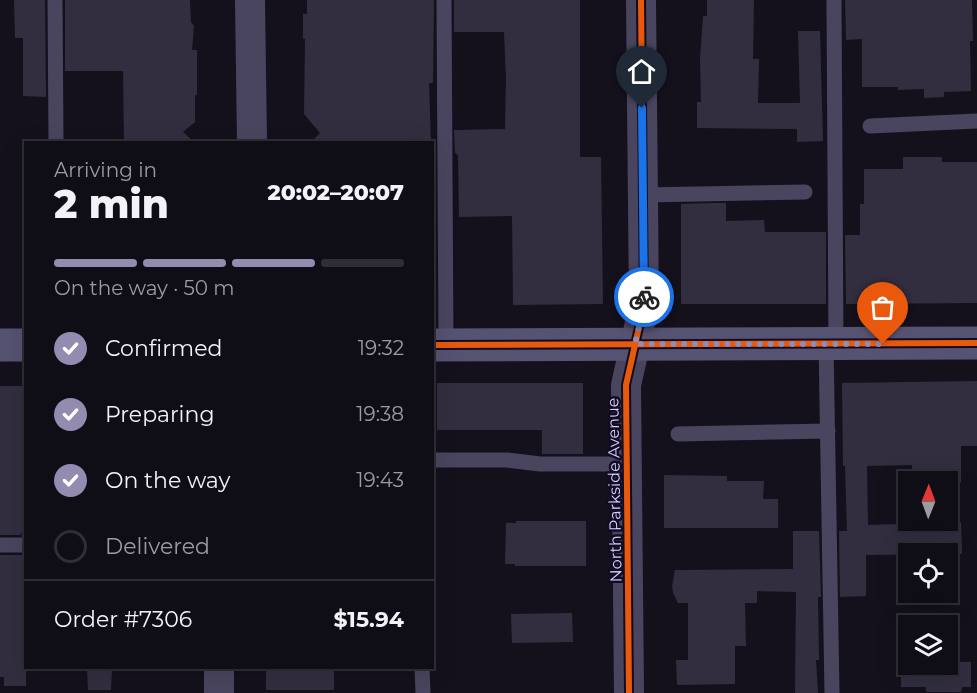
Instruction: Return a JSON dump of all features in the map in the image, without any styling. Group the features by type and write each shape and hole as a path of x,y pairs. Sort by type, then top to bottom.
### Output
{"main road":[{"path":"439,345 977,343"},
{"path":"0,345 24,345"}],"street":[{"path":"250,0 252,141"},
{"name":"North Parkside Avenue","path":"629,693 626,385 644,305 641,0"},
{"path":"219,669 219,693"}],"lane":[{"path":"55,0 56,141"},
{"path":"439,345 444,0"},
{"path":"831,693 828,431 834,0"},
{"path":"870,126 977,121"},
{"path":"643,195 805,192"},
{"path":"678,434 828,431"},
{"path":"434,459 507,460 540,464 627,464"},
{"path":"0,545 24,545"},
{"path":"422,669 423,693"}],"building":[{"path":"14,0 45,0 46,97 23,96 23,38 15,38"},
{"path":"65,0 190,0 191,22 194,26 192,50 197,50 197,95 195,95 195,122 183,132 193,141 124,141 123,71 65,71"},
{"path":"307,0 434,0 433,83 429,83 431,141 312,141 320,133 304,114 303,14 307,14"},
{"path":"454,0 580,0 580,157 601,157 603,304 513,305 512,216 459,217 458,155 455,153 454,130 505,129 506,78 504,32 454,32"},
{"path":"707,0 754,0 753,59 759,59 758,103 800,103 798,31 820,31 823,141 797,142 797,129 697,128 697,102 701,102 700,59 703,16 707,16"},
{"path":"845,0 972,0 971,91 944,92 944,97 924,98 924,89 898,90 898,87 862,87 862,39 846,40"},
{"path":"903,157 942,157 942,162 977,162 977,303 846,304 845,235 860,235 860,204 864,204 864,169 903,169"},
{"path":"726,203 726,221 764,220 765,232 826,232 826,304 681,304 681,204"},
{"path":"977,381 977,446 961,446 961,482 958,482 958,471 912,471 912,465 867,466 868,525 898,524 898,531 958,531 958,522 961,522 962,554 958,554 958,543 898,543 898,555 866,555 866,596 840,597 839,531 847,531 845,466 843,466 842,383"},
{"path":"437,383 583,383 583,454 542,454 542,430 437,430"},
{"path":"0,386 24,386 24,533 0,535"},
{"path":"664,475 727,476 727,481 764,481 763,499 778,499 778,528 664,528"},
{"path":"516,521 586,521 586,566 505,564 506,523 516,523"},
{"path":"793,531 819,531 821,597 818,597 819,660 816,660 818,693 795,693 796,592 757,591 757,603 745,603 746,646 735,646 735,684 677,685 676,660 688,660 688,603 678,603 673,593 675,570 793,569"},
{"path":"0,555 22,555 26,686 4,686 4,677 0,677"},
{"path":"572,613 573,642 512,643 511,614"},
{"path":"958,662 971,662 971,687 962,687 961,692 926,692 926,687 901,687 901,675 958,675"},
{"path":"87,669 112,669 111,690 88,690"},
{"path":"266,669 334,669 334,690 266,690"}],"cycle path":[{"path":"629,693 626,385 644,305 641,0"},
{"path":"434,345 977,343"}],"way so far":[{"path":"644,297 635,344 883,344"}],"route":[{"path":"642,108 644,297"}]}
